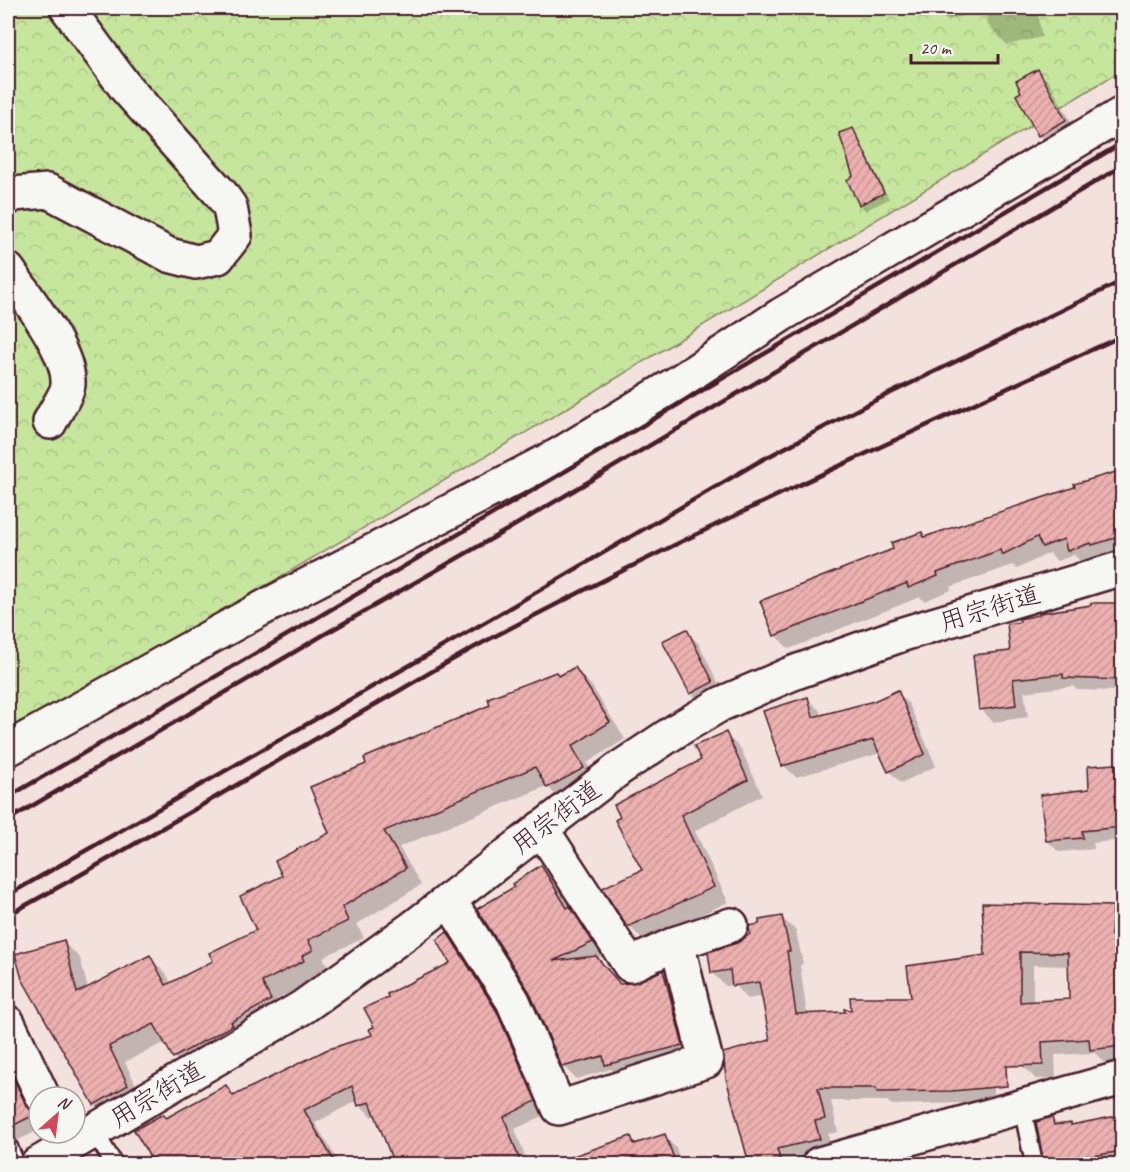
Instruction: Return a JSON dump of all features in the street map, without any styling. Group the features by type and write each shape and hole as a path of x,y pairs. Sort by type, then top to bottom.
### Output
{"street":[{"path":"8,198 13,194 48,191 169,255 196,262 218,257 235,234 230,207 221,194 126,88 67,8"},
{"path":"8,749 261,609 557,456 677,383 781,315 1122,114"},
{"path":"8,270 50,333 63,358 69,386 50,422"},
{"name":"用宗街道","path":"87,1133 303,1007 448,900 620,768 721,704 793,673 903,634 1122,568"},
{"path":"541,828 630,965 677,943 731,925"},
{"path":"448,900 513,1001 559,1108 706,1061 677,943"},
{"path":"8,1023 37,1085"},
{"path":"819,1164 1122,1078"},
{"name":"用宗街道","path":"38,1164 58,1145"}],"lane":[{"path":"1022,1106 1034,1164"},
{"path":"94,1131 114,1164"},
{"path":"8,1145 16,1164"}],"green space":[{"path":"8,8 1122,8 1122,70 569,407 8,737"}],"building":[{"path":"1038,69 1066,120 1038,136 1016,95 1021,92 1016,81"},
{"path":"853,128 884,193 859,205 847,180 853,176 839,133"},
{"path":"1116,472 1122,496 1122,536 1067,551 1064,539 1042,547 1037,537 1002,555 1000,550 937,573 938,576 908,588 907,583 774,636 760,601 893,549 891,543 922,532 924,537 1075,487 1074,484"},
{"path":"1091,603 1122,603 1122,680 1063,678 1063,674 1013,679 1016,705 979,710 973,655 1010,651 1007,624 1020,622 1019,619 1039,615 1039,613 1091,605"},
{"path":"687,629 713,682 690,694 662,641"},
{"path":"575,667 610,722 572,746 584,768 547,788 535,767 384,831 406,868 342,907 348,921 308,940 313,950 302,956 304,961 262,982 271,1000 231,1022 233,1025 173,1058 154,1024 109,1046 128,1085 94,1105 87,1093 87,1085 83,1085 22,979 15,954 64,940 77,993 150,955 166,985 213,961 209,953 256,930 240,896 282,876 275,861 329,833 310,787 366,764 364,758 490,705 488,698 556,672 559,676"},
{"path":"898,690 925,754 888,772 873,740 782,766 763,711 808,697 813,717 874,701"},
{"path":"726,732 748,780 681,815 714,887 627,927 602,888 642,870 615,820 620,817 614,805 701,760 694,746"},
{"path":"1116,764 1122,827 1082,831 1083,838 1046,841 1040,795 1089,789 1088,766"},
{"path":"541,865 567,908 570,906 593,942 553,961 596,956 620,984 637,982 663,970 683,1045 605,1065 603,1056 562,1067 529,991 477,909 514,887 512,884"},
{"path":"982,903 1113,906 1111,936 1122,935 1122,1046 1090,1050 1089,1039 1042,1042 1043,1065 1006,1066 1007,1086 952,1091 877,1092 876,1088 818,1088 825,1119 815,1121 820,1139 777,1149 780,1159 749,1164 726,1078 723,1053 770,1040 759,982 732,986 730,970 711,973 708,952 737,943 750,934 749,926 759,924 759,920 782,916 790,951 787,951 796,1014 845,1012 844,1009 851,1010 850,997 911,997 907,966 985,955","holes":["1020,952 1068,953 1069,999 1020,1002"]},
{"path":"447,932 496,1010 536,1101 504,1117 521,1164 394,1164 370,1102 358,1106 352,1086 304,1110 336,1164 154,1164 134,1130 163,1114 166,1118 226,1085 233,1096 326,1050 372,1035 369,1029 374,1027 364,1008 450,963 437,940"},
{"path":"8,1066 27,1106 27,1118 14,1125 8,1111"},
{"path":"1122,1115 1122,1151 1044,1164 1036,1122 1052,1117 1054,1125 1071,1123 1071,1125"},
{"path":"665,1134 676,1164 560,1164 559,1161 631,1136 634,1144"}],"railway":[{"path":"8,797 1122,143"},
{"path":"8,820 512,527 1122,166"},
{"path":"8,895 489,620 758,462 870,403 1122,281"},
{"path":"8,915 501,633 732,517 1122,336"}]}
